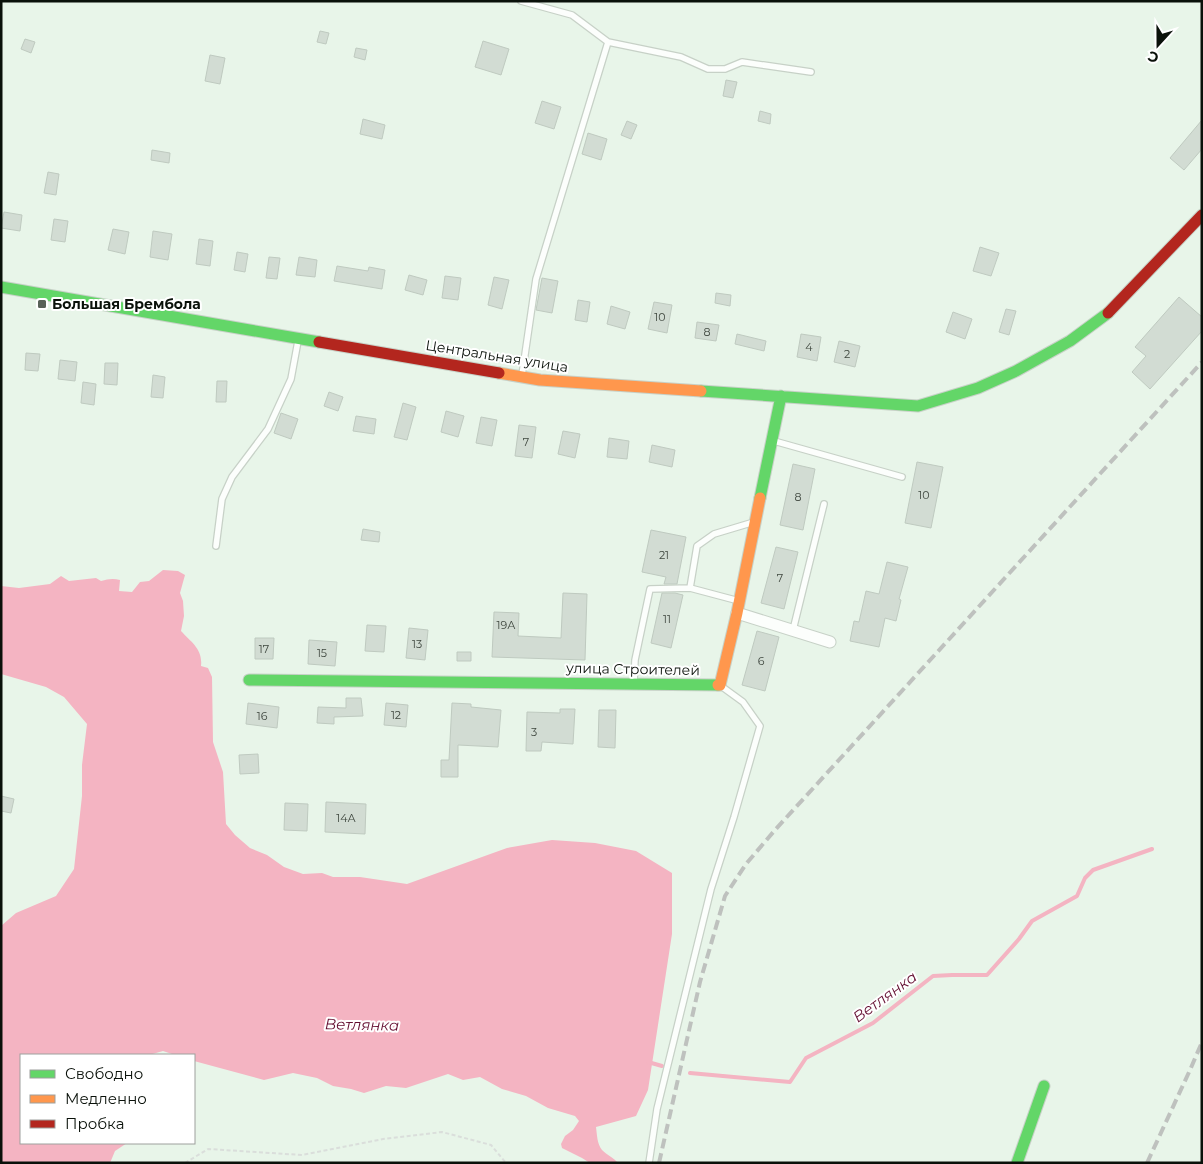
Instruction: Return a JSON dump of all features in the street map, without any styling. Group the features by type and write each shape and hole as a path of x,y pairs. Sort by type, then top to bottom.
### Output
{"main road":[{"name":"Центральная улица","path":"1,287 540,380 918,406 978,388 1016,371 1070,341 1105,316 1202,215"},
{"path":"720,685 756,522 781,396"},
{"name":"улица Строителей","path":"250,680 720,685"},
{"path":"1017,1163 1044,1086"}],"street":[{"path":"738,607 793,630 830,642"}],"lane":[{"path":"521,1 572,14 608,42 681,57 708,69 725,69 742,62 811,72"},
{"path":"522,377 536,279 608,42"},
{"path":"216,546 222,499 232,477 268,429 291,379 299,339"},
{"path":"772,440 902,477"},
{"path":"793,630 824,504"},
{"path":"690,588 698,546 714,534 756,522"},
{"path":"634,684 635,660 650,589 690,588 738,607"},
{"path":"648,1163 657,1109 711,889 760,726 743,702 720,685"}],"path":[{"path":"185,1163 208,1149 302,1154 383,1139 442,1132 490,1145 506,1163"}],"water":[{"path":"163,570 178,571 185,575 180,593 183,601 184,616 181,631 196,646 200,655 201,666 208,668 212,677 213,742 223,772 226,824 250,848 267,855 284,867 303,874 322,873 333,877 360,877 407,884 507,848 552,840 595,843 636,851 672,873 672,934 648,1090 636,1116 596,1127 600,1148 618,1163 590,1163 562,1148 561,1144 565,1136 573,1130 579,1121 575,1116 548,1108 526,1096 502,1089 480,1077 463,1080 448,1074 406,1088 386,1086 364,1093 333,1086 317,1078 293,1073 264,1080 195,1061 195,1054 172,1054 163,1051 152,1054 20,1054 20,1144 126,1144 115,1151 110,1163 1,1163 1,926 16,913 56,896 74,869 87,724 64,697 46,687 1,674 1,586 19,588 50,584 61,576 69,581 96,578 101,581 117,579 120,580 119,591 132,592 140,582 149,581"}],"building":[{"path":"320,31 329,33 326,44 317,42"},
{"path":"25,39 35,42 31,53 21,49"},
{"path":"483,41 509,49 501,75 475,67"},
{"path":"356,48 367,50 365,60 354,57"},
{"path":"210,55 225,58 220,84 205,81"},
{"path":"726,80 737,82 733,98 723,96"},
{"path":"542,101 561,107 554,129 535,123"},
{"path":"760,111 771,114 770,124 758,121"},
{"path":"363,119 385,125 382,139 360,134"},
{"path":"1202,120 1202,149 1184,170 1170,158"},
{"path":"627,121 637,125 631,139 621,135"},
{"path":"588,133 607,139 601,160 582,154"},
{"path":"152,150 170,153 169,163 151,160"},
{"path":"48,172 59,174 56,195 44,193"},
{"path":"4,212 22,215 20,231 1,228"},
{"path":"54,219 68,221 65,242 51,240"},
{"path":"113,229 129,232 125,254 108,250"},
{"path":"153,231 172,234 168,260 150,257"},
{"path":"199,239 213,241 210,266 196,264"},
{"path":"980,247 999,253 991,276 973,271"},
{"path":"237,252 248,254 245,272 234,270"},
{"path":"269,257 280,258 277,279 266,278"},
{"path":"299,257 317,260 315,277 296,275"},
{"path":"337,266 368,271 369,267 385,270 382,289 334,281"},
{"path":"409,275 427,280 423,295 405,290"},
{"path":"445,276 461,278 458,300 442,298"},
{"path":"494,277 509,280 502,309 488,305"},
{"path":"542,278 558,281 552,313 536,310"},
{"path":"716,293 731,295 730,306 715,303"},
{"path":"1179,297 1202,317 1202,331 1150,389 1132,372 1146,356 1135,347"},
{"path":"578,300 590,302 587,322 575,320"},
{"path":"654,302 672,305 667,333 648,329"},
{"path":"611,306 630,312 625,329 607,324"},
{"path":"1006,309 1016,311 1009,335 999,332"},
{"path":"953,312 972,319 965,339 946,332"},
{"path":"697,322 719,325 716,341 695,338"},
{"path":"737,334 766,341 764,351 735,344"},
{"path":"801,334 821,337 817,361 797,357"},
{"path":"839,341 860,346 855,367 834,362"},
{"path":"26,353 40,354 38,371 25,370"},
{"path":"60,360 77,362 75,381 58,379"},
{"path":"105,363 118,363 117,385 104,384"},
{"path":"153,375 165,377 163,398 151,397"},
{"path":"217,381 227,381 226,402 216,402"},
{"path":"83,382 96,384 94,405 81,403"},
{"path":"329,392 343,397 338,411 324,406"},
{"path":"403,403 416,407 407,440 394,437"},
{"path":"446,411 464,416 458,437 441,432"},
{"path":"281,413 298,419 291,439 274,433"},
{"path":"356,416 376,419 374,434 353,431"},
{"path":"481,417 497,420 492,446 476,443"},
{"path":"519,425 536,427 532,458 515,456"},
{"path":"563,431 580,434 575,458 558,454"},
{"path":"609,438 629,441 627,459 607,457"},
{"path":"652,445 675,450 672,467 649,462"},
{"path":"917,462 943,467 931,528 905,523"},
{"path":"793,464 815,469 803,530 780,525"},
{"path":"363,529 380,532 379,542 361,540"},
{"path":"651,530 686,537 677,584 664,584 666,577 642,572"},
{"path":"776,547 798,552 784,609 761,603"},
{"path":"887,562 908,567 899,599 901,600 896,621 885,618 879,647 850,641 854,621 859,622 866,591 879,594"},
{"path":"563,593 587,594 585,660 492,657 494,612 519,613 518,636 561,638"},
{"path":"662,593 683,595 671,648 651,643"},
{"path":"367,625 386,626 384,652 365,651"},
{"path":"409,628 428,630 425,660 406,658"},
{"path":"757,631 779,637 765,691 742,685"},
{"path":"255,638 274,638 273,659 255,659"},
{"path":"309,640 337,642 335,666 308,664"},
{"path":"457,652 471,652 471,661 457,661"},
{"path":"346,698 361,698 363,716 334,717 334,724 317,723 318,707 346,708"},
{"path":"248,703 279,707 277,728 246,724"},
{"path":"386,703 408,705 406,727 384,725"},
{"path":"452,703 471,704 471,707 501,710 498,747 458,745 458,777 441,777 441,760 449,760"},
{"path":"560,709 575,709 573,744 542,742 541,751 526,751 527,712 560,713"},
{"path":"599,710 616,710 615,748 598,747"},
{"path":"258,754 259,773 240,774 239,755"},
{"path":"1,796 14,799 11,813 1,811"},
{"path":"326,802 366,804 365,834 325,832"},
{"path":"285,803 308,804 307,831 284,830"}],"waterway":[{"name":"Ветлянка","path":"690,1073 790,1082 806,1058 873,1023 933,976 987,975 1019,939 1032,921 1077,896 1085,878 1093,870 1152,849"},
{"name":"Ветлянка","path":"648,1062 662,1066"}],"railway":[{"path":"659,1163 700,982 725,896 746,864 1202,362"},
{"path":"1147,1163 1202,1042"}],"traffic: fast":[{"path":"1,287 319,342"},
{"path":"701,391 918,406 978,388 1016,371 1070,341 1108,313"},
{"path":"760,498 781,396"},
{"path":"249,680 718,685"},
{"path":"1017,1163 1044,1086"}],"traffic: slow":[{"path":"499,373 540,380 701,391"},
{"path":"718,685 720,685 737,613 760,498"}],"traffic: jam":[{"path":"1108,313 1202,215"},
{"path":"319,342 499,373"}],"place":[{"name":"Большая Брембола","path":"42,304"}]}
